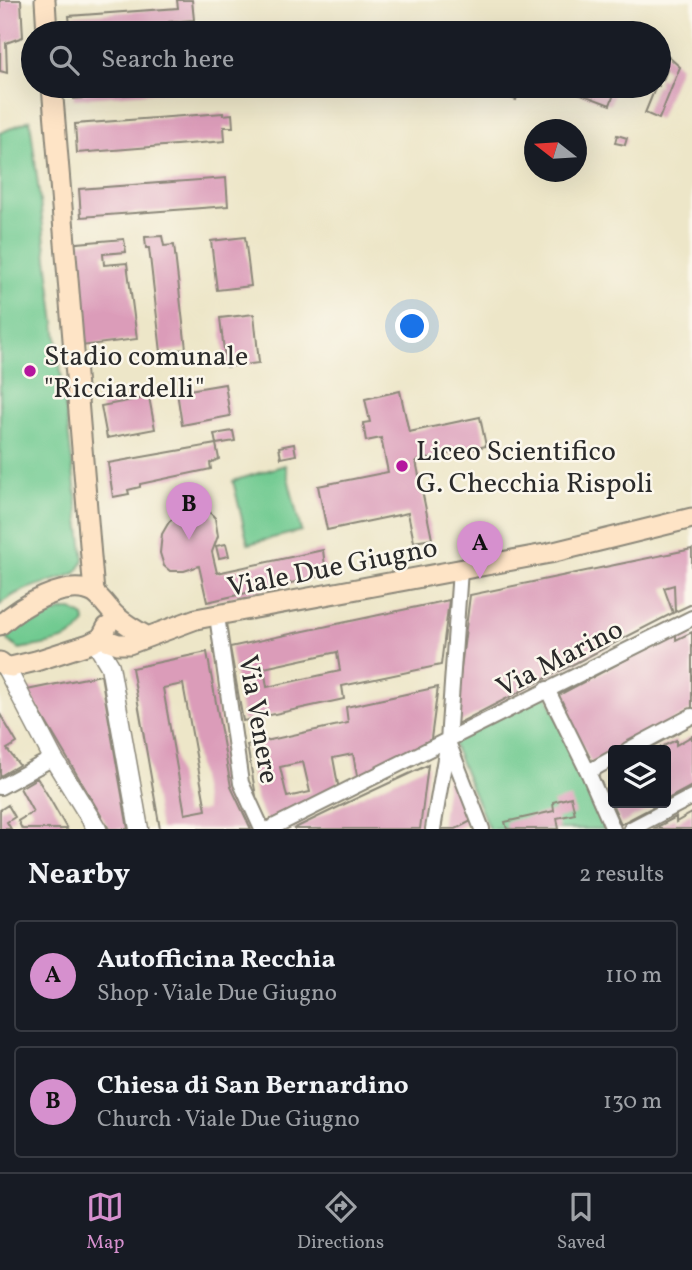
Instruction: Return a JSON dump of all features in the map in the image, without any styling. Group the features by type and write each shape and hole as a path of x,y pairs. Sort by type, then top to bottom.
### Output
{"main road":[{"path":"45,0 46,21"},
{"path":"2,665 36,661 98,639 108,625 90,556 53,98"},
{"name":"Viale Due Giugno","path":"98,639 129,644 196,619 550,553 692,518"},
{"path":"0,624 29,602 65,590 79,578 90,556"},
{"path":"65,590 100,599 129,627 148,637"}],"street":[{"path":"433,829 448,741 460,570"},
{"name":"Via Venere","path":"217,616 242,783 262,829"},
{"name":"Via Marino","path":"269,829 692,618"},
{"path":"98,639 110,666 139,829"},
{"path":"2,665 53,758 97,829"},
{"path":"547,690 613,829"},
{"path":"637,745 692,716"},
{"path":"448,741 482,829"},
{"path":"0,787 53,758"},
{"path":"588,772 608,761"},
{"path":"631,829 692,797"}],"green space":[{"name":"Stadio comunale \"Ricciardelli\"","path":"30,120 84,560 76,573 17,593 0,605 0,133"},
{"path":"285,465 301,531 248,544 233,481"},
{"path":"72,610 84,617 85,622 74,635 57,642 20,649 8,641 8,635 15,625"},
{"path":"546,693 610,829 489,829 452,742"}],"building":[{"path":"0,0 21,0 21,38 6,43 7,73 0,71"},
{"path":"177,0 192,0 194,20 70,21 69,16 178,8"},
{"path":"671,59 680,67 671,89"},
{"path":"592,98 613,98 610,105"},
{"path":"651,98 667,98 659,119 645,113"},
{"path":"232,114 233,127 224,127 225,141 77,153 75,124"},
{"path":"617,135 627,138 625,145 615,143"},
{"path":"226,178 228,206 81,217 79,189"},
{"path":"162,236 164,246 174,245 186,349 161,352 149,248 146,248 145,237"},
{"path":"245,237 251,286 217,290 211,241"},
{"path":"124,239 126,252 103,254 104,265 127,263 137,339 81,346 66,244"},
{"path":"254,314 259,363 226,367 220,318"},
{"path":"225,384 230,416 182,425 177,392"},
{"name":"Liceo Scientifico G. Checchia Rispoli","path":"400,391 409,432 480,417 486,446 416,461 432,539 414,542 408,513 327,530 318,486 388,472 381,438 366,441 363,423 370,422 365,399"},
{"path":"149,397 155,429 107,438 101,406"},
{"path":"233,431 235,441 216,444 214,434"},
{"path":"216,444 219,459 210,463 211,469 140,484 140,487 128,490 129,494 113,497 108,463"},
{"path":"294,444 296,455 281,458 279,447"},
{"path":"193,508 207,509 215,518 218,536 212,552 217,573 323,550 326,575 207,602 199,566 184,571 170,571 164,566 160,553 162,534 169,522 180,513"},
{"path":"226,544 229,556 219,558 216,546"},
{"path":"692,549 692,604 675,612 674,585 664,588 673,613 457,724 455,718 470,595"},
{"path":"449,600 441,665 342,686 344,699 243,721 230,647","holes":["337,652 340,671 267,687 264,668"]},
{"path":"692,632 692,710 625,745 608,745 608,754 591,763 557,696 676,633 676,640"},
{"path":"207,652 231,787 251,829 160,829 132,668","holes":["183,684 206,810 185,814 163,688"]},
{"path":"101,675 128,829 109,829 27,690"},
{"path":"438,687 430,746 358,781 353,754 333,758 339,790 267,821 257,802 247,745 348,723 346,707","holes":["303,762 310,792 287,797 280,767"]},
{"path":"0,714 17,743 7,749 19,765 0,776"},
{"path":"692,736 692,786 671,797 671,745 666,745 676,740 676,745"},
{"path":"449,764 473,820 456,829 441,829"},
{"path":"428,765 420,829 293,829 355,799"},
{"path":"37,778 67,829 22,829 18,821 33,812 20,788"},
{"path":"571,797 575,814 557,818 559,829 507,829 505,822 554,811 553,802"},
{"path":"8,805 15,817 7,822 11,829 0,829 0,810"},
{"path":"614,808 651,808 621,824"},
{"path":"692,813 692,829 653,829 676,817 676,822"}],"place":[{"name":"Stadio comunale \"Ricciardelli\"","path":"30,371"},
{"name":"Liceo Scientifico G. Checchia Rispoli","path":"402,466"},
{"name":"Chiesa di San Bernardino","path":"189,540"},
{"name":"Autofficina Recchia","path":"480,579"}]}
